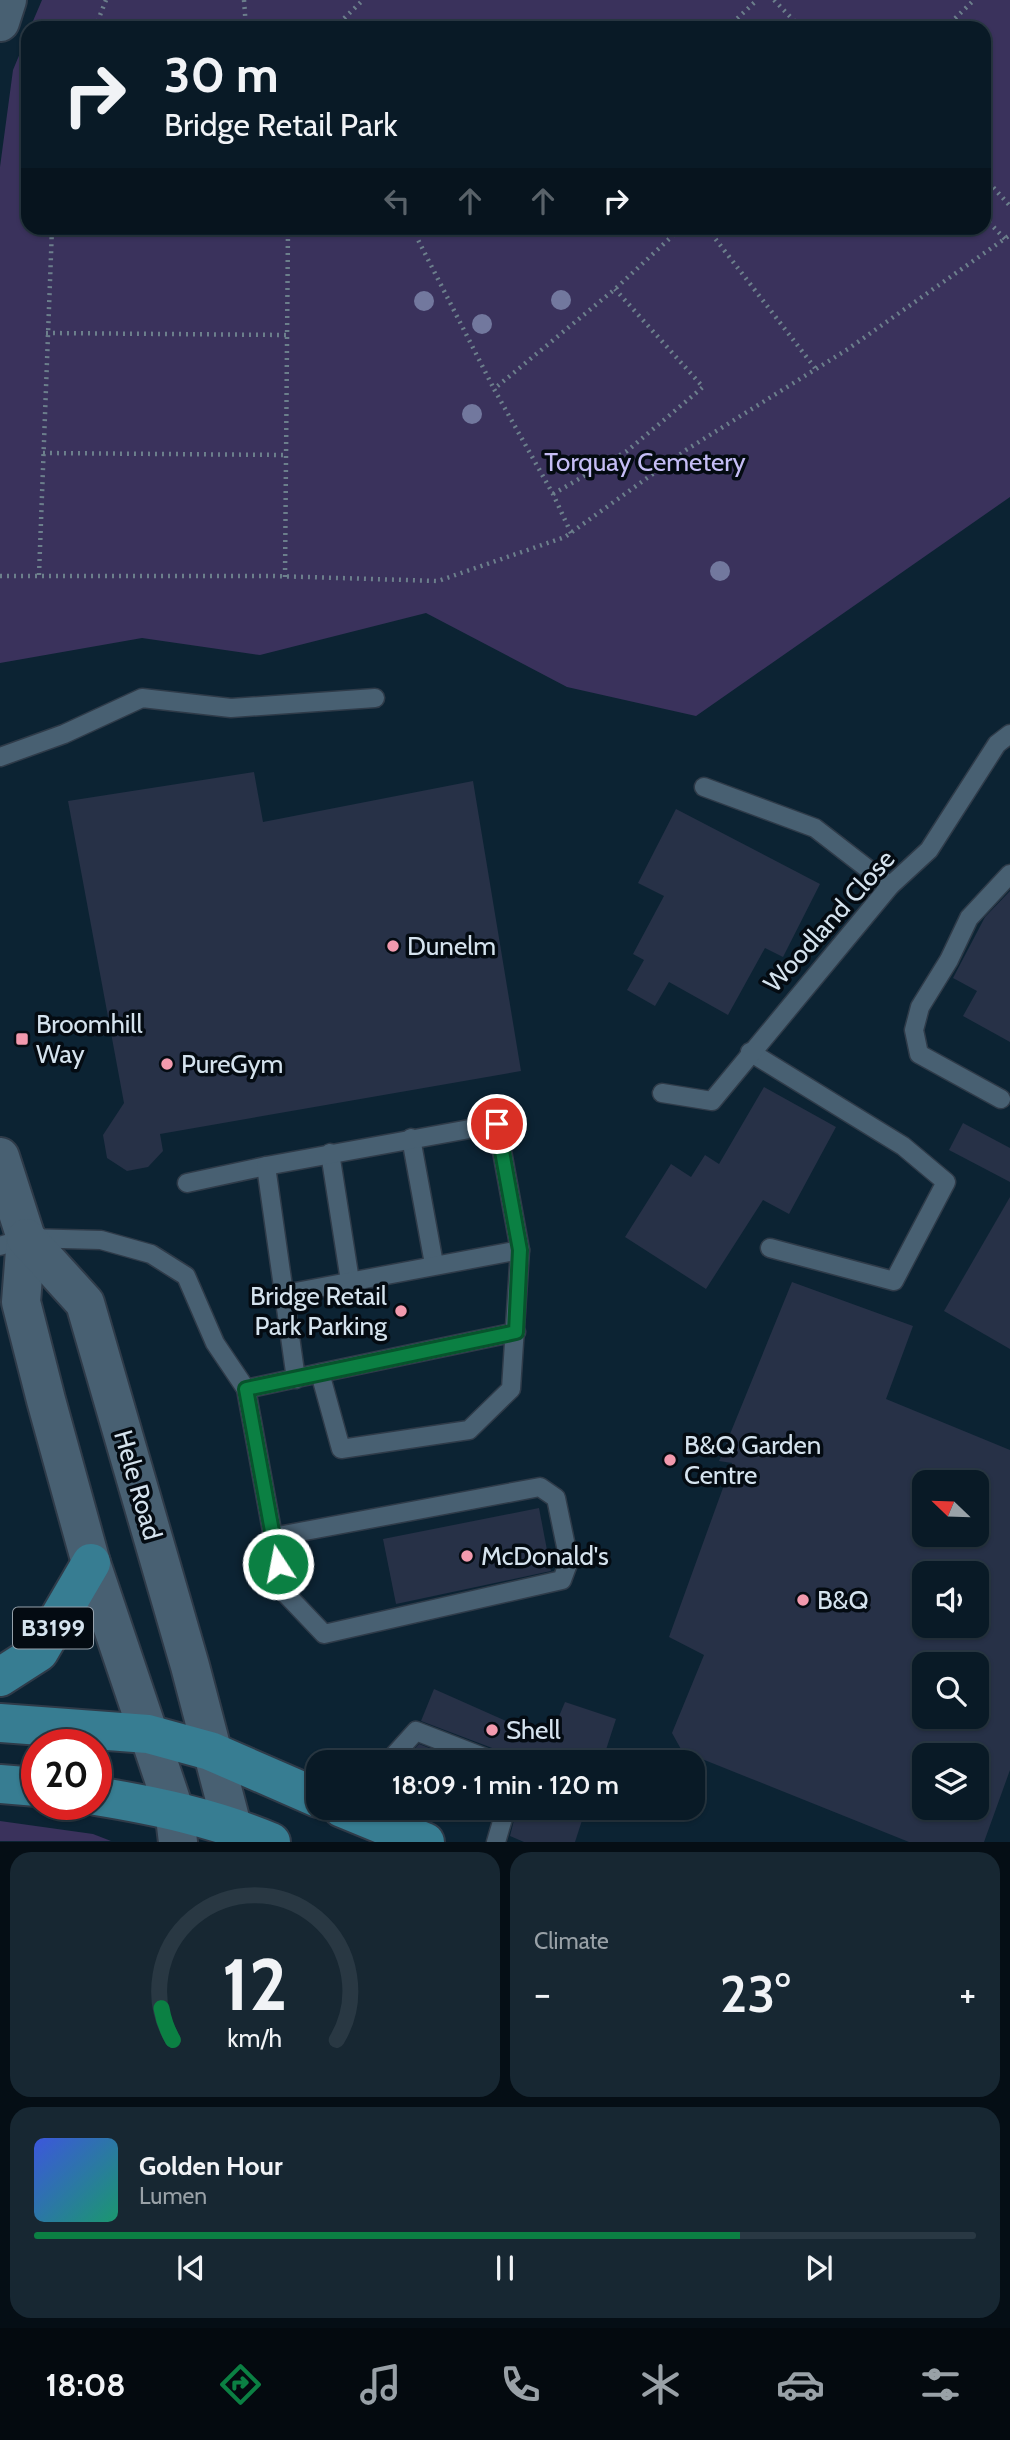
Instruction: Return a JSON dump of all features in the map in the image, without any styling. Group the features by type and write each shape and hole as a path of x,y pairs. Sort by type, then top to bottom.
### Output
{"main road":[{"path":"0,22 7,0"},
{"name":"Hele Road","path":"0,1157 21,1302 91,1563 176,1825"},
{"name":"Hele Road","path":"13,1242 85,1303 190,1666 232,1834"},
{"name":"B3199","path":"0,1677 39,1652 91,1563"},
{"path":"0,1723 148,1734 210,1751 306,1792"},
{"path":"0,1784 21,1786"},
{"path":"112,1802 176,1825 271,1842"},
{"path":"372,1820 425,1842"}],"lane":[{"path":"0,757 64,734 142,698 231,708 375,698"},
{"name":"Woodland Close","path":"662,1093 712,1101 890,886 929,850 998,744 1010,734"},
{"path":"704,787 815,828 890,886"},
{"path":"1000,1099 919,1054 914,1030 920,1007 949,960 969,918 1010,874"},
{"path":"750,1052 903,1146 946,1182 894,1281 770,1248"},
{"path":"187,1183 330,1153 497,1124 520,1250 511,1389 469,1430 341,1449 320,1373"},
{"path":"411,1138 435,1264"},
{"path":"330,1153 350,1281"},
{"path":"266,1166 296,1379"},
{"path":"13,1242 101,1240 151,1254 186,1276 215,1343 246,1389 273,1537 283,1591 324,1634 562,1580 569,1561 556,1498 540,1487 273,1537"},
{"path":"285,1294 520,1250"},
{"path":"246,1389 516,1332"},
{"path":"399,1750 416,1731 465,1750"},
{"path":"496,1842 502,1820"}],"path":[{"path":"98,21 106,0"},
{"path":"244,0 246,21"},
{"path":"341,21 362,0"},
{"path":"734,21 757,0"},
{"path":"774,0 794,21"},
{"path":"952,21 974,0"},
{"path":"991,185 1010,206"},
{"path":"0,576 285,577 438,582 570,533 686,450 815,369 1007,237 991,222"},
{"path":"39,575 52,235"},
{"path":"285,577 288,235"},
{"path":"416,235 494,389 553,494 570,533"},
{"path":"494,389 615,289 673,235"},
{"path":"712,235 815,369"},
{"path":"553,494 626,452 702,387 615,289"},
{"path":"46,333 287,335"},
{"path":"43,453 286,455"}],"green space":[{"name":"Torquay Cemetery","path":"42,0 1010,0 1010,497 696,716 567,687 426,613 260,655 142,638 0,663 0,167 13,70 21,51 21,235 991,235 991,21 33,21"},
{"path":"0,1821 93,1834 111,1841 0,1841"}],"building":[{"path":"254,772 263,822 473,781 521,1071 160,1134 163,1151 148,1167 127,1171 107,1158 103,1135 124,1103 68,801"},
{"path":"676,809 820,884 783,957 765,948 728,1015 669,982 655,1006 627,990 644,960 633,954 664,896 638,883"},
{"path":"1010,891 1010,1042 963,1016 977,991 953,978 985,917"},
{"path":"764,1087 836,1127 789,1214 763,1200 706,1289 625,1237 671,1164 691,1177 705,1155 719,1164"},
{"path":"963,1123 1010,1148 1010,1182 949,1150"},
{"path":"1010,1197 1010,1349 944,1311"},
{"name":"B&Q","path":"792,1282 913,1326 886,1399 1010,1450 1010,1770 984,1842 909,1842 705,1760 705,1750 681,1750 672,1733 704,1655 669,1637 732,1463 719,1461"},
{"name":"McDonald's","path":"539,1508 551,1571 396,1604 383,1539"},
{"path":"434,1689 549,1740 565,1702 616,1719 606,1750 497,1750 421,1721"},
{"path":"419,1744 434,1750 414,1750"},
{"path":"514,1820 582,1820 575,1842 524,1842 510,1836"}],"place":[{"name":"Dunelm","path":"393,946"},
{"name":"Broomhill Way","path":"22,1039"},
{"name":"PureGym","path":"167,1064"},
{"name":"Bridge Retail Park Parking","path":"401,1311"},
{"name":"B&Q Garden Centre","path":"670,1460"},
{"name":"McDonald's","path":"467,1556"},
{"name":"B&Q","path":"803,1600"},
{"name":"Shell","path":"492,1730"}],"route":[{"path":"278,1564 246,1389 516,1332 520,1250 497,1124"}]}
